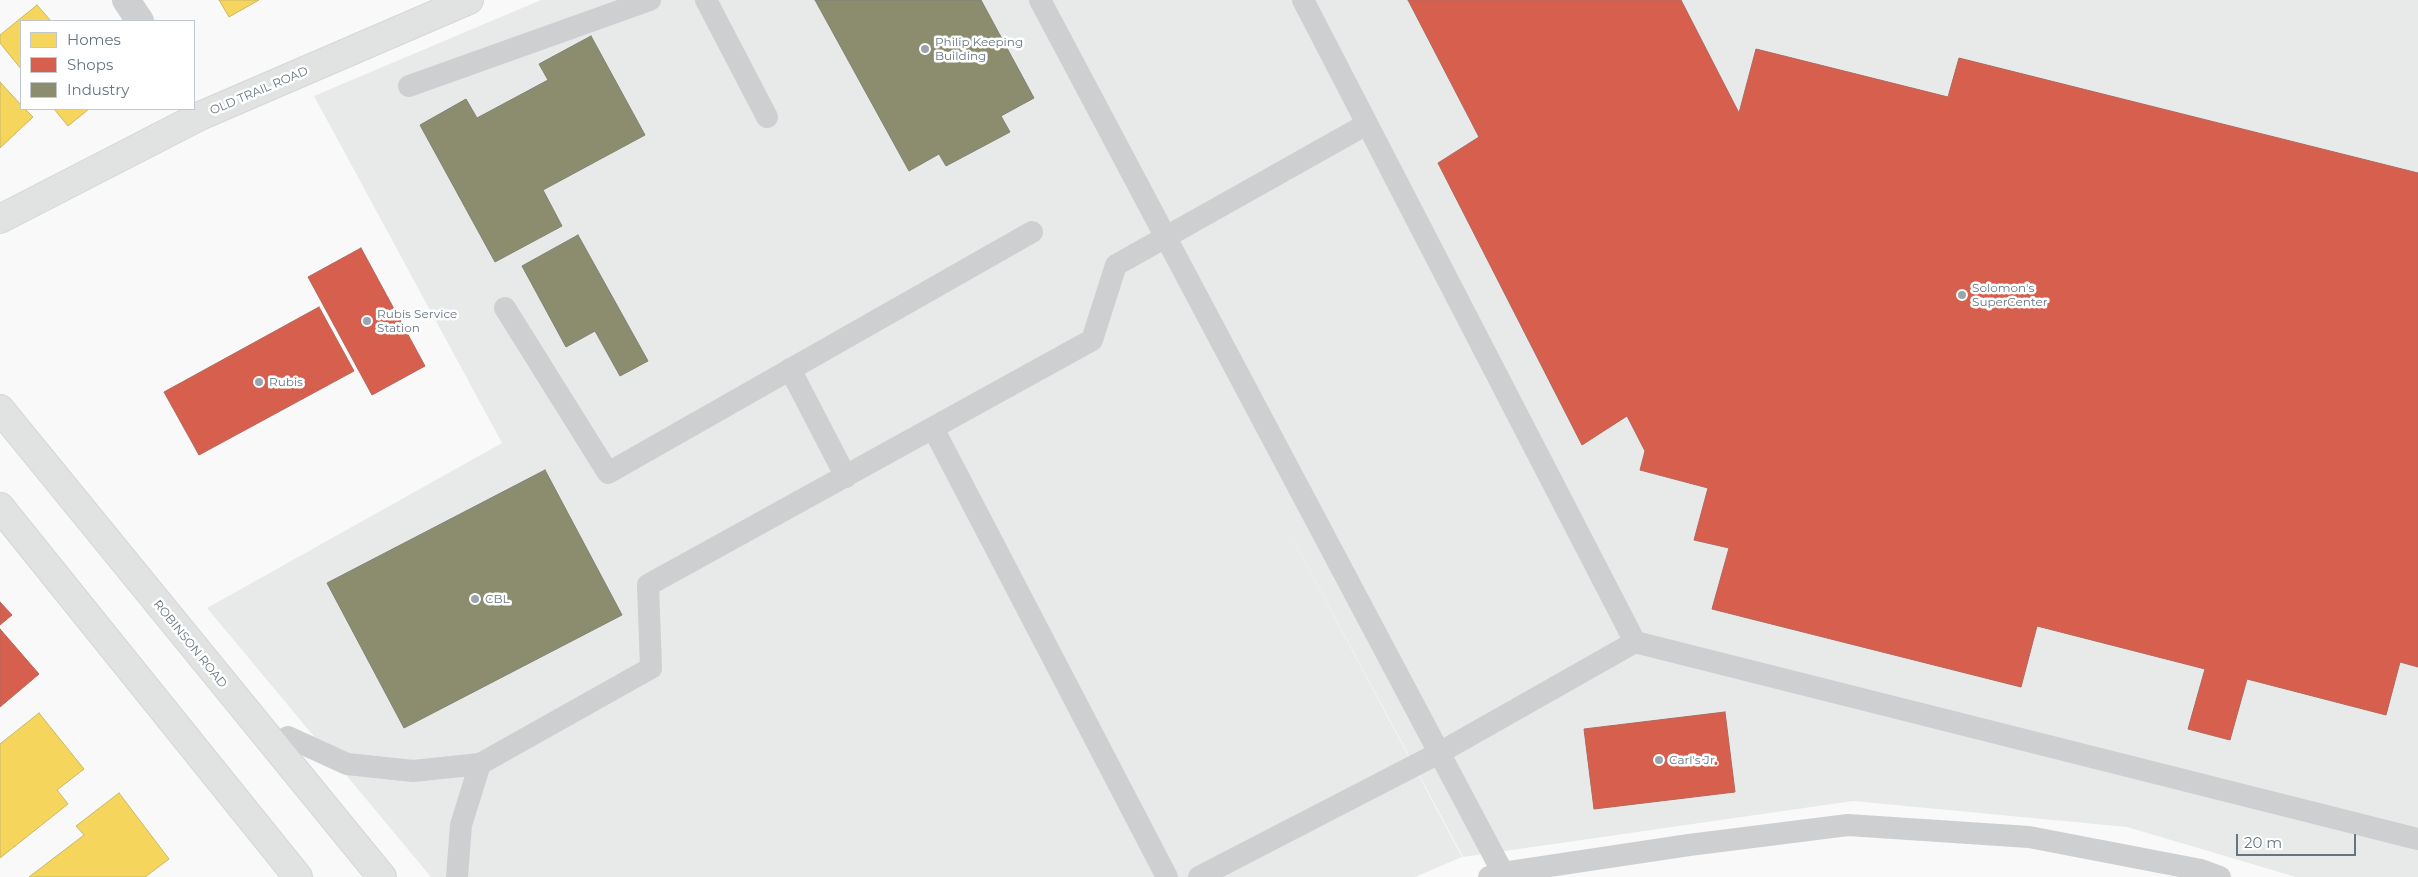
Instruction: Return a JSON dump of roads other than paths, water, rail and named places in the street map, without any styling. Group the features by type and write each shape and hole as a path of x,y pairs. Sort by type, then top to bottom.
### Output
{"main road":[{"name":"OLD TRAIL ROAD","path":"0,219 197,111 470,0"},
{"name":"ROBINSON ROAD","path":"0,410 382,877"},
{"path":"0,507 298,877"}],"street":[{"path":"126,0 139,20"}],"lane":[{"path":"409,86 650,0"},
{"path":"706,0 767,118"},
{"path":"1040,0 1439,753 1496,875 1690,845 1848,825 2030,837 2201,870 2220,877"},
{"path":"1303,0 1635,642"},
{"path":"273,746 288,737 347,764 413,771 480,764 651,668 648,585 1092,340 1116,265 1164,236 1367,124"},
{"path":"505,308 608,473 1032,232"},
{"path":"790,369 846,477"},
{"path":"934,428 1167,877"},
{"path":"1199,877 1439,753 1635,642 2418,839"},
{"path":"457,877 461,825 480,764"}],"place":[{"name":"Philip Keeping Building","path":"925,49"},
{"name":"Solomon's SuperCenter","path":"1962,295"},
{"name":"Rubis Service Station","path":"367,321"},
{"name":"Rubis","path":"259,382"},
{"name":"CBL","path":"475,599"},
{"name":"Carl's Jr.","path":"1659,760"}]}
